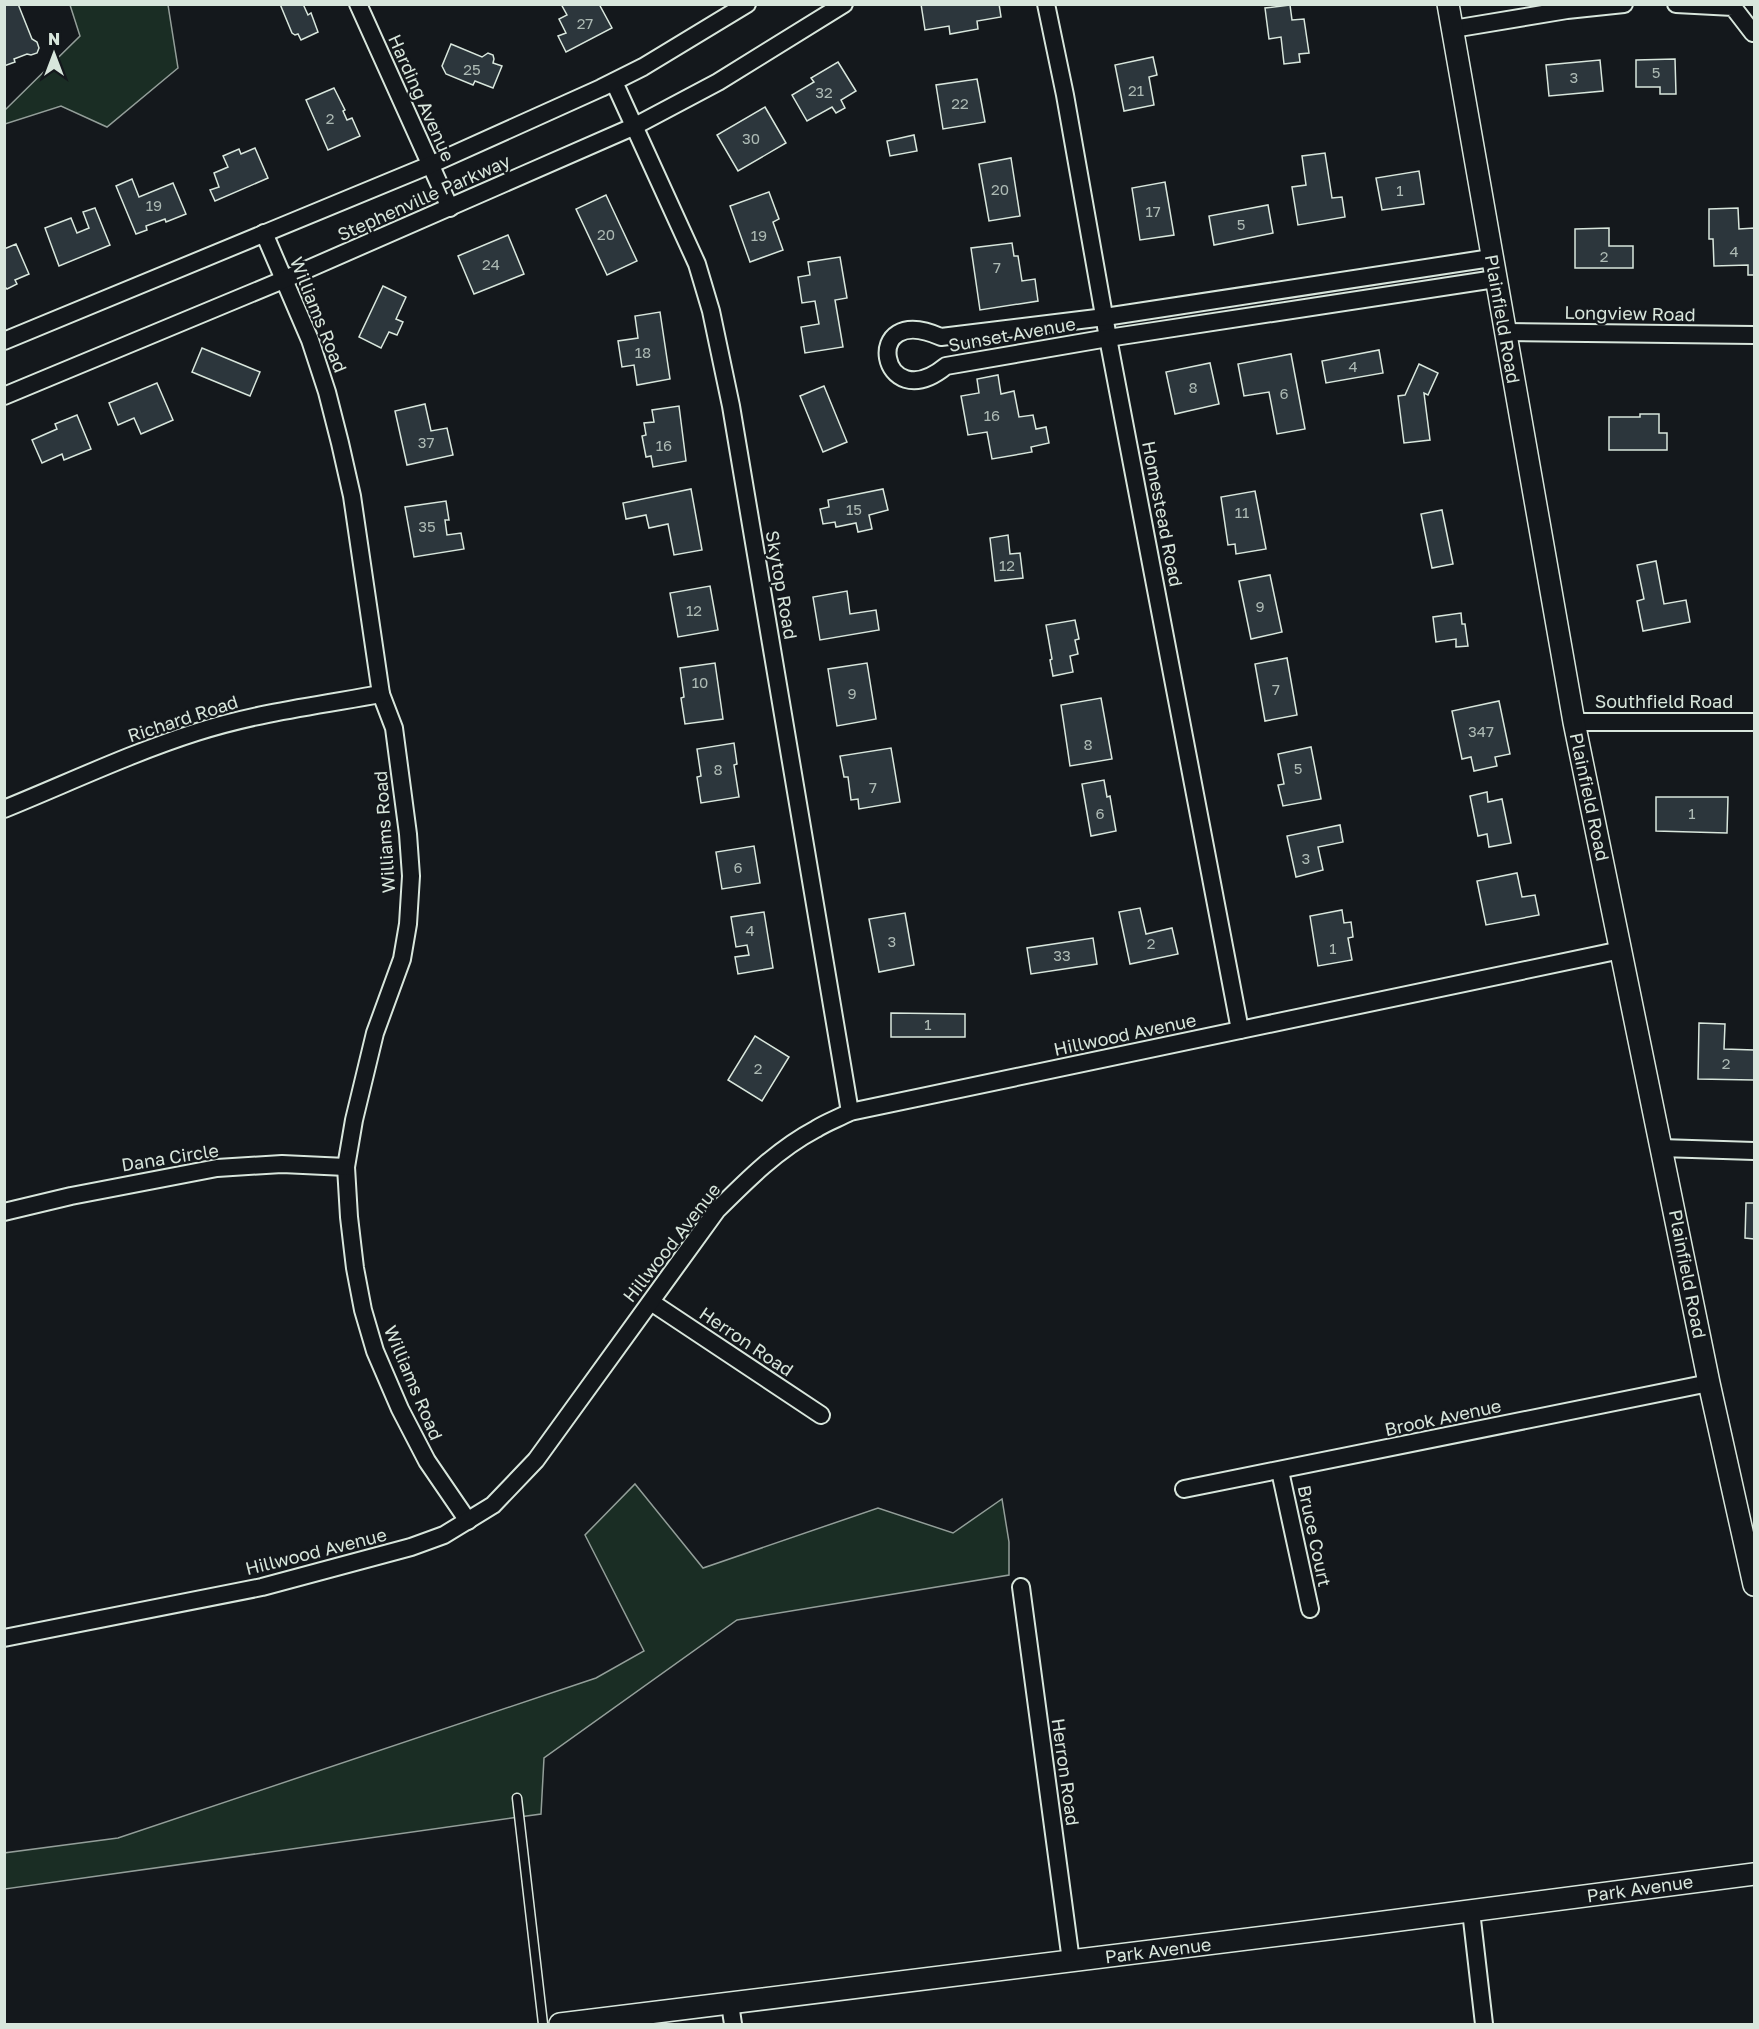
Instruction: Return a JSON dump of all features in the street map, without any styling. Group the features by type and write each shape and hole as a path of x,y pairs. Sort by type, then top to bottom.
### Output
{"street":[{"name":"Harding Avenue","path":"358,4 450,208"},
{"name":"Stephenville Parkway","path":"4,341 430,165 614,82 747,4"},
{"name":"Stephenville Parkway","path":"4,396 283,280 635,126 718,82 844,4"},
{"name":"Homestead Road","path":"1046,4 1240,1030"},
{"name":"Plainfield Road","path":"1448,4 1574,722 1708,1383 1755,1586"},
{"path":"1453,29 1567,10 1624,4"},
{"path":"1676,4 1733,7 1753,33"},
{"name":"Skytop Road","path":"614,82 697,264 711,311 731,406 850,1113"},
{"name":"Williams Road","path":"264,233 310,340 340,443 352,496 381,694 394,728 406,814 411,876 408,924 402,959 372,1044 354,1120 346,1167 355,1268 363,1310 375,1351 400,1409 427,1461 468,1521"},
{"name":"Sunset Avenue","path":"1491,258 1105,317 941,337 930,332 909,330 894,337 888,347 886,357 894,373 904,378 920,380 937,373 946,366 1108,338 1495,279"},
{"name":"Longview Road","path":"1504,332 1755,335"},
{"name":"Richard Road","path":"4,809 141,752 197,732 278,712 381,694"},
{"name":"Southfield Road","path":"1574,722 1755,722"},
{"name":"Hillwood Avenue","path":"4,1638 262,1587 411,1547 444,1535 468,1521 493,1505 536,1460 717,1210 747,1180 791,1144 816,1128 850,1113 1621,950"},
{"path":"1662,1148 1755,1151"},
{"name":"Dana Circle","path":"4,1212 71,1196 217,1168 282,1164 346,1167"},
{"name":"Herron Road","path":"651,1302 821,1415"},
{"name":"Brook Avenue","path":"1184,1489 1708,1383"},
{"name":"Bruce Court","path":"1280,1471 1310,1609"},
{"name":"Herron Road","path":"1021,1587 1071,1962"},
{"name":"Park Avenue","path":"561,2025 732,2014 1071,1962 1755,1874"},
{"path":"1471,1911 1484,2025"}],"lane":[{"path":"517,1798 543,2025"}],"green space":[{"path":"70,5 168,5 178,68 107,127 61,106 5,124 5,110 80,36"},
{"path":"635,1484 703,1568 878,1508 953,1533 1002,1499 1009,1542 1009,1575 737,1620 544,1758 541,1814 5,1889 4,1853 118,1838 596,1678 644,1651 585,1535"}],"building":[{"path":"18,4 32,39 37,42 39,48 37,53 14,59 15,62 4,66 4,6"},
{"path":"280,4 303,4 308,15 311,13 318,32 301,40 298,34 292,33"},
{"path":"561,4 599,4 612,28 566,52 558,36 566,33 559,19 567,15"},
{"path":"921,4 999,4 1001,17 977,21 978,29 950,34 949,26 925,30"},
{"path":"1290,5 1292,20 1304,19 1309,53 1299,54 1300,62 1284,64 1281,37 1269,39 1265,8"},
{"path":"451,44 482,57 488,53 493,55 493,63 502,66 493,88 475,81 473,85 446,74 442,66"},
{"path":"1153,57 1157,75 1149,77 1154,105 1124,111 1115,65"},
{"path":"1675,59 1676,94 1660,94 1660,87 1636,87 1636,60"},
{"path":"1600,60 1603,91 1549,96 1546,65"},
{"path":"838,62 856,91 841,100 845,108 836,113 832,107 807,121 792,95 814,82 811,78"},
{"path":"977,79 985,122 943,129 936,85"},
{"path":"334,88 345,110 343,111 347,120 352,118 360,136 328,150 306,100"},
{"path":"765,107 786,143 738,171 717,135"},
{"path":"914,135 917,151 890,156 887,141"},
{"path":"255,148 268,178 215,201 210,190 219,187 214,173 228,167 223,156 239,149 241,154"},
{"path":"1325,153 1332,198 1342,197 1345,217 1298,225 1292,187 1306,185 1302,156"},
{"path":"1011,158 1020,216 989,221 979,164"},
{"path":"1419,171 1424,204 1382,210 1376,178"},
{"path":"132,179 139,197 173,183 186,214 166,222 165,219 146,226 147,230 136,234 116,186"},
{"path":"1165,182 1174,235 1140,240 1132,188"},
{"path":"769,192 779,219 773,222 783,250 750,262 730,206"},
{"path":"606,195 637,261 607,275 576,209"},
{"path":"1268,205 1273,233 1214,245 1209,216"},
{"path":"95,208 110,245 59,266 45,228 71,218 77,233 89,228 83,212"},
{"path":"1738,208 1739,229 1754,228 1754,275 1748,275 1748,265 1714,266 1713,239 1709,239 1709,209"},
{"path":"1609,228 1609,246 1633,246 1633,268 1575,268 1575,229"},
{"path":"508,235 524,274 474,294 458,256"},
{"path":"1012,243 1014,256 1018,256 1022,281 1035,279 1038,301 980,310 971,248"},
{"path":"16,244 29,274 15,280 17,284 7,289 4,286 4,249"},
{"path":"840,257 847,298 835,300 843,347 805,353 801,327 819,324 815,301 802,303 798,277 810,275 808,262"},
{"path":"383,286 406,297 396,319 403,322 397,335 389,332 381,348 359,337"},
{"path":"660,312 670,379 637,385 634,365 622,367 618,341 638,338 635,316"},
{"path":"202,348 260,372 250,396 192,372"},
{"path":"1379,350 1383,373 1326,383 1322,361"},
{"path":"1291,354 1305,429 1277,434 1269,392 1244,396 1238,364"},
{"path":"1210,363 1219,404 1175,414 1166,372"},
{"path":"1419,364 1438,373 1428,395 1424,393 1430,440 1404,443 1398,396 1405,395"},
{"path":"998,375 1001,394 1014,391 1019,417 1033,415 1036,429 1046,427 1049,443 1031,447 1032,452 992,459 987,432 968,435 961,396 979,393 977,379"},
{"path":"157,383 173,420 141,434 134,418 118,425 109,403"},
{"path":"824,386 847,442 823,452 800,396"},
{"path":"425,404 431,431 447,428 453,455 407,465 395,411"},
{"path":"679,406 686,461 653,467 651,456 646,457 642,436 646,435 644,423 654,422 652,410"},
{"path":"1640,414 1659,414 1659,433 1667,433 1667,450 1609,450 1609,417 1640,417"},
{"path":"77,415 91,449 64,460 62,454 42,463 32,440 57,429 55,424"},
{"path":"691,489 702,550 674,555 668,524 649,528 646,515 626,519 623,503"},
{"path":"883,489 888,510 869,515 872,529 858,532 856,523 836,527 835,522 823,524 820,509 829,507 828,500"},
{"path":"1255,491 1266,549 1236,554 1235,544 1228,545 1221,497"},
{"path":"446,501 449,520 445,520 447,535 461,533 464,549 414,557 405,507"},
{"path":"1442,510 1453,564 1432,568 1421,514"},
{"path":"1008,535 1010,554 1020,553 1023,578 995,581 990,538"},
{"path":"1656,561 1664,604 1686,600 1690,622 1643,631 1637,601 1644,599 1637,565"},
{"path":"1270,575 1282,632 1251,639 1239,581"},
{"path":"710,586 718,630 678,637 670,593"},
{"path":"847,591 850,614 876,610 879,630 820,640 813,597"},
{"path":"1461,613 1468,646 1456,647 1456,639 1436,642 1433,617"},
{"path":"1075,620 1079,639 1075,640 1078,654 1070,656 1073,672 1053,676 1046,625"},
{"path":"1287,658 1297,715 1265,721 1255,664"},
{"path":"715,663 723,719 685,724 680,668"},
{"path":"867,663 876,719 837,726 828,669"},
{"path":"1101,698 1112,759 1070,766 1061,705"},
{"path":"1499,701 1510,754 1495,757 1497,766 1474,771 1471,757 1462,759 1452,711"},
{"path":"734,743 737,764 734,765 739,797 701,803 697,777 701,776 697,749"},
{"path":"1311,747 1321,799 1283,806 1278,785 1284,784 1278,754"},
{"path":"891,748 900,802 859,809 858,799 851,800 848,777 844,777 840,756"},
{"path":"1104,780 1107,797 1110,796 1116,831 1091,836 1082,784"},
{"path":"1487,792 1488,802 1502,799 1511,843 1489,847 1487,834 1478,836 1470,796"},
{"path":"1656,797 1728,797 1727,833 1656,831"},
{"path":"1340,825 1343,842 1318,847 1323,870 1296,877 1287,836"},
{"path":"754,846 760,883 722,889 716,852"},
{"path":"1517,873 1522,897 1535,895 1539,915 1486,925 1477,881"},
{"path":"1140,908 1146,934 1172,928 1178,954 1130,964 1119,912"},
{"path":"1342,910 1344,923 1351,922 1353,937 1348,938 1352,960 1318,966 1310,916"},
{"path":"764,912 773,968 738,974 735,957 749,955 747,945 736,947 731,917"},
{"path":"905,913 914,965 879,972 869,919"},
{"path":"1093,938 1097,964 1031,974 1027,948"},
{"path":"891,1013 965,1014 965,1037 891,1037"},
{"path":"1699,1023 1725,1024 1724,1049 1754,1050 1754,1080 1698,1079"},
{"path":"755,1036 789,1057 762,1101 728,1080"},
{"path":"1746,1203 1754,1203 1754,1239 1745,1238"}]}
